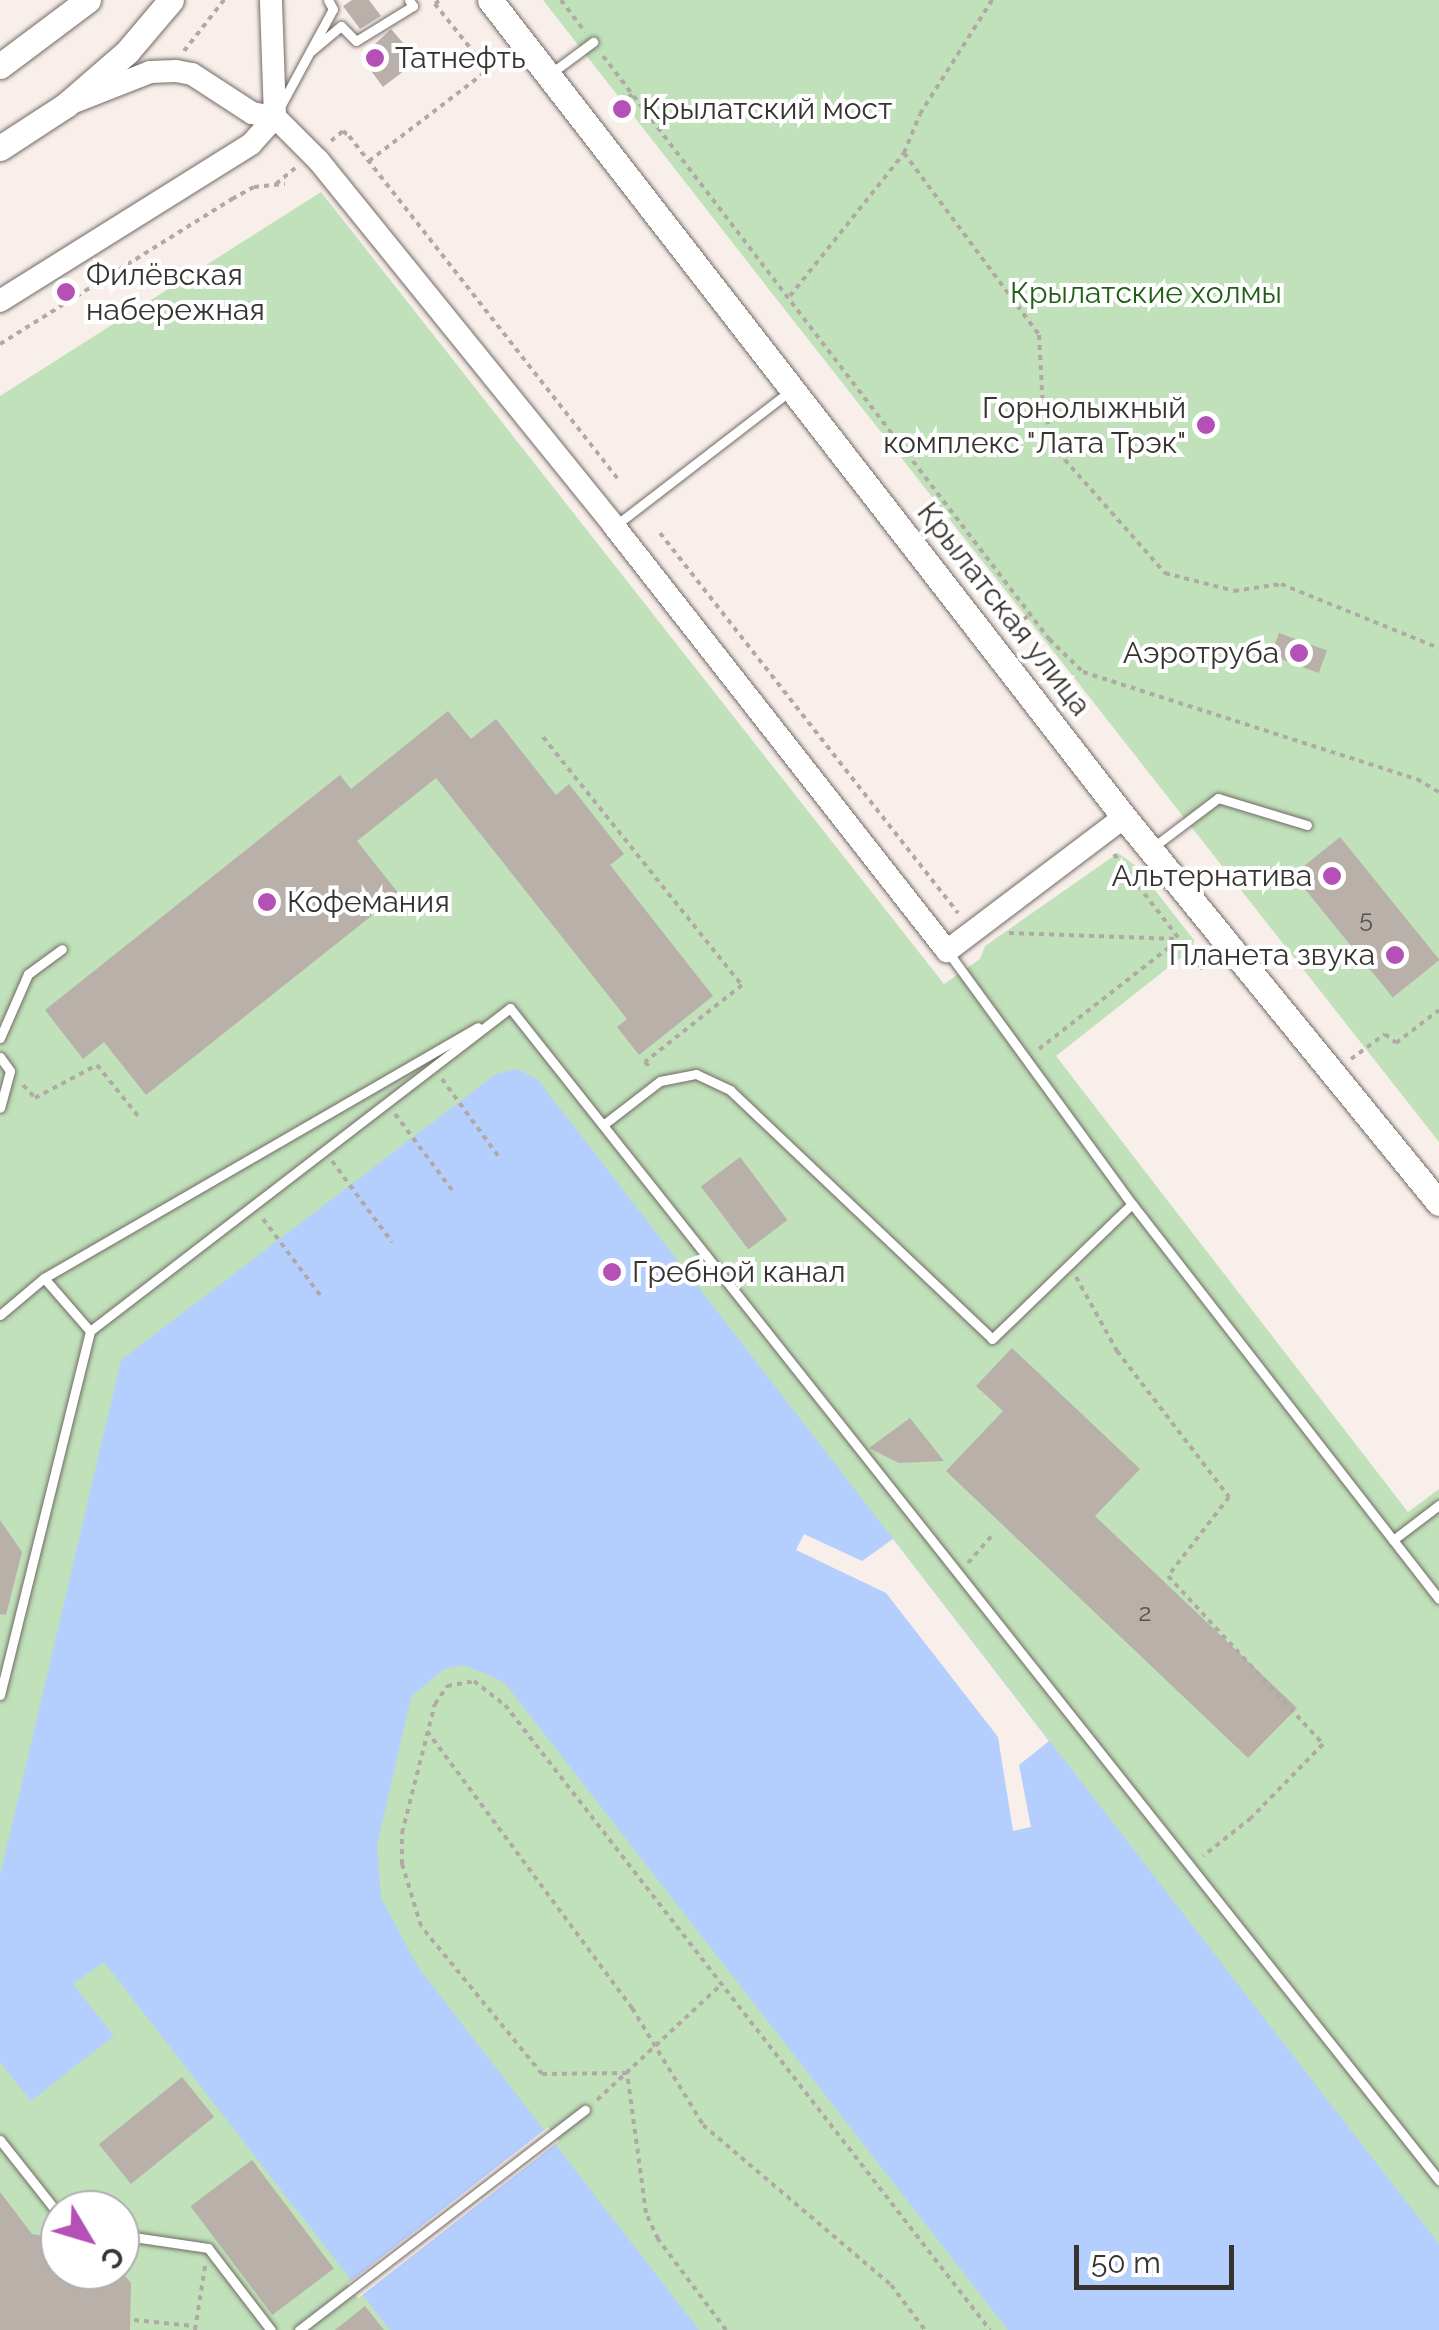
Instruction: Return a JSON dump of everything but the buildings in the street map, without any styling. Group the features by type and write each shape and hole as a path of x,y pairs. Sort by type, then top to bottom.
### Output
{"main road":[{"path":"0,66 88,0"},
{"path":"0,148 66,105 127,52 171,0"},
{"name":"Крылатская улица","path":"490,0 1150,850 1439,1203"}],"street":[{"path":"0,301 251,144 275,117 271,0"},
{"path":"66,105 150,72 176,71 192,74 252,112 275,117 318,160 614,526 947,951 1124,817"}],"lane":[{"path":"275,117 334,9 328,0"},
{"path":"311,51 340,26 356,42 412,6 408,0"},
{"path":"548,76 593,42"},
{"path":"614,526 794,388"},
{"path":"1150,850 1218,798 1307,825"},
{"path":"0,1038 28,974 62,949"},
{"path":"947,951 1132,1204 1439,1599"},
{"path":"0,1695 90,1331 510,1008"},
{"path":"510,1008 1439,2180"},
{"path":"0,1315 44,1278 510,1008"},
{"path":"0,1057 10,1071 0,1108"},
{"path":"603,1125 660,1081 696,1074 730,1090 992,1339 1132,1204"},
{"path":"44,1278 90,1331"},
{"path":"1393,1540 1439,1506"},
{"path":"298,2330 585,2110"},
{"path":"0,2140 40,2191"},
{"path":"140,2238 208,2248 271,2330"}],"path":[{"path":"177,59 224,0"},
{"path":"561,0 1030,614 1083,672 1417,779 1439,792"},
{"path":"789,298 816,272 904,153 920,114 992,0"},
{"path":"369,161 488,70 435,1"},
{"path":"613,109 632,94"},
{"path":"349,136 620,480"},
{"path":"904,153 1039,335 1043,410 1058,452 1165,574 1234,591 1281,584 1439,648"},
{"path":"0,344 243,193 285,184"},
{"path":"660,532 973,932 1179,939"},
{"path":"1016,625 1030,614"},
{"path":"543,736 742,986 645,1062"},
{"path":"1099,834 1203,970"},
{"path":"1027,1058 1179,939"},
{"path":"1352,1059 1385,1034 1396,1043 1439,1010"},
{"path":"10,1071 35,1098 97,1066 139,1117"},
{"path":"433,1066 501,1160"},
{"path":"386,1102 455,1194"},
{"path":"323,1150 392,1242"},
{"path":"252,1204 320,1295"},
{"path":"1069,1264 1117,1351 1229,1497 1168,1576 1323,1744 1232,1836 1192,1864"},
{"path":"959,1575 994,1532"},
{"path":"627,2072 542,2074 421,1926 402,1864 402,1833 426,1731 447,1686 474,1681 489,1690 990,2330"},
{"path":"426,1731 656,2046 704,2124 891,2286 925,2330"},
{"path":"585,2110 722,1984"},
{"path":"627,2072 646,2213 726,2330"},
{"path":"134,2320 195,2328 208,2248"}],"green space":[{"name":"Крылатские холмы","path":"543,0 1439,0 1439,1142 789,315"},
{"name":"Гребной канал","path":"321,192 944,984 980,959 985,946 1118,853 1136,866 1194,940 1193,948 1056,1056 1408,1512 1439,1489 1439,2330 0,2330 0,396"}],"water":[{"name":"Гребной канал","path":"518,1069 538,1080 1439,2244 1439,2330 1008,2330 504,1682 464,1665 444,1669 411,1697 377,1845 381,1898 418,1967 699,2330 390,2330 104,1962 73,1984 114,2036 31,2101 0,2062 0,1876 121,1360 496,1074"}],"pier":[{"path":"804,1534 862,1561 893,1539 1049,1741 1019,1765 1031,1827 1013,1831 998,1737 886,1593 796,1550"},
{"path":"548,2127 559,2141 358,2298 347,2284"}],"place":[{"name":"Татнефть","path":"375,58"},
{"name":"Крылатский мост","path":"622,109"},
{"name":"Филёвская набережная","path":"66,292"},
{"name":"Горнолыжный комплекс \"Лата Трэк\"","path":"1206,425"},
{"name":"Аэротруба","path":"1299,653"},
{"name":"Альтернатива","path":"1332,876"},
{"name":"Кофемания","path":"267,902"},
{"name":"Планета звука","path":"1395,955"},
{"name":"Гребной канал","path":"612,1272"}]}
